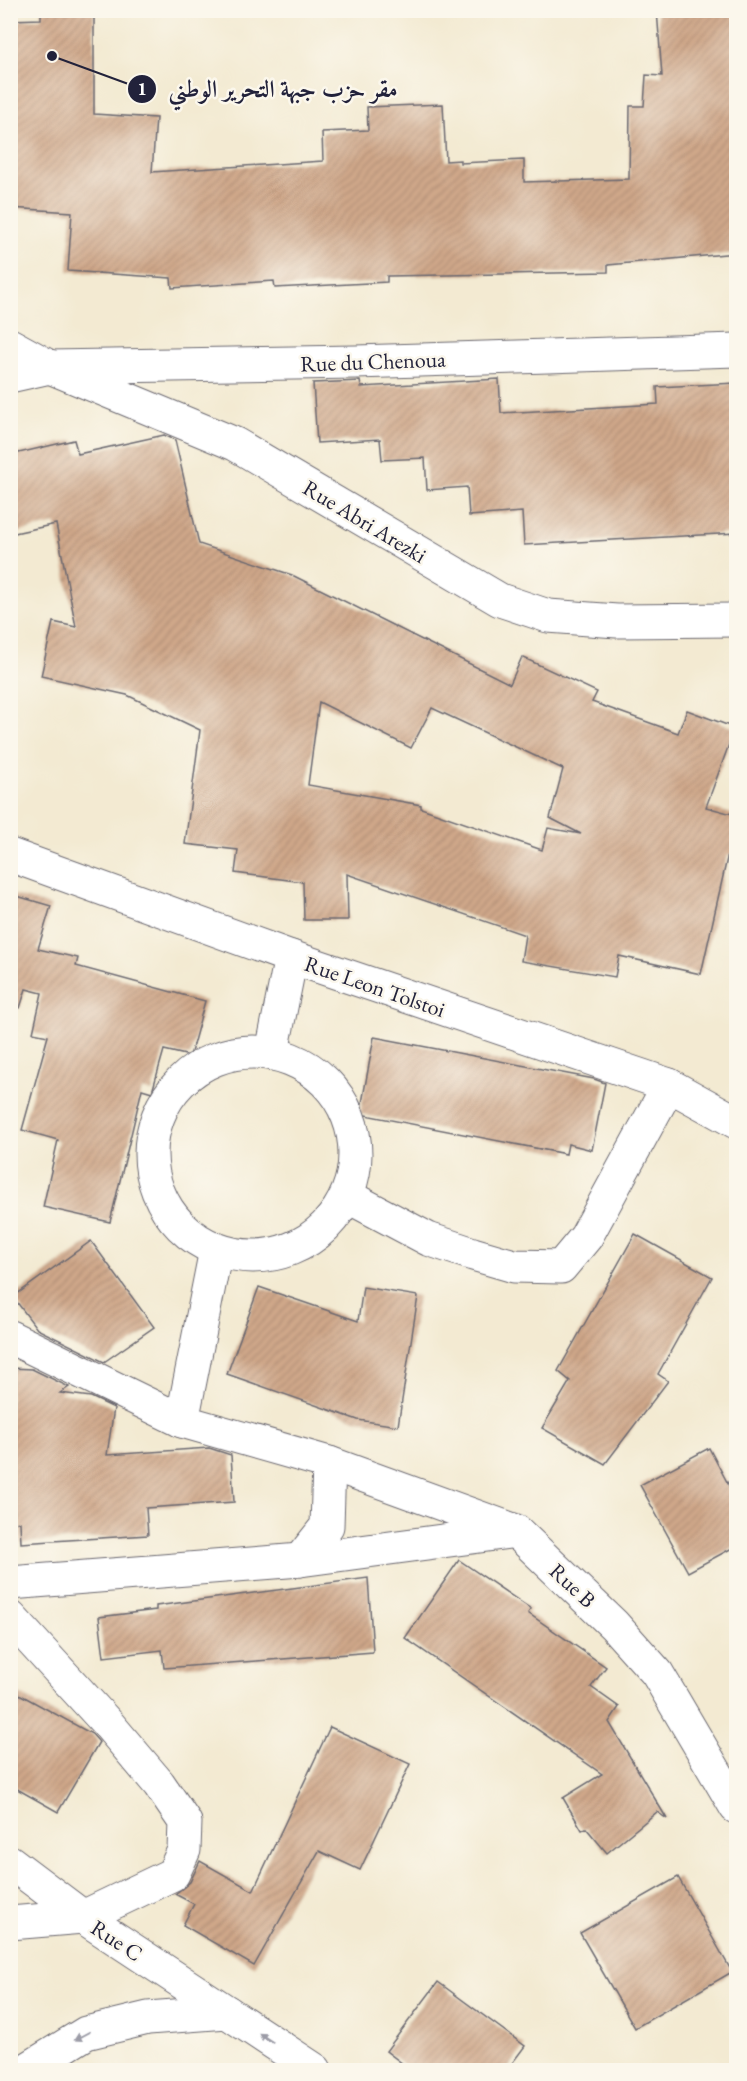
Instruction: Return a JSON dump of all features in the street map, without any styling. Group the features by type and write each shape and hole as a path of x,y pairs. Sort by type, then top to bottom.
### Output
{"street":[{"name":"Rue Abri Arezki","path":"10,345 50,367 235,444 500,600 548,616 617,621 736,620"},
{"name":"Rue du Chenoua","path":"10,376 50,367 344,362 736,350"},
{"name":"Rue Leon Tolstoi","path":"10,855 291,957 669,1085 736,1122"},
{"path":"272,1052 291,957"},
{"path":"246,1051 272,1052 313,1069 337,1095 353,1126 356,1162 347,1196 331,1222 307,1241 278,1254 247,1256 216,1250 186,1233 164,1206 152,1174 150,1139 161,1106 182,1078 212,1059 246,1051"},
{"path":"347,1196 428,1239 473,1254 514,1266 561,1267 586,1237 669,1085"},
{"path":"182,1421 216,1250"},
{"name":"Rue B","path":"10,1337 182,1421 329,1463 516,1532 614,1624 657,1672 736,1807"},
{"path":"300,1560 327,1526 329,1463"},
{"path":"10,1583 300,1560 516,1532"},
{"path":"10,1617 159,1784 186,1822 184,1850 173,1874 83,1917 10,1923"},
{"name":"Rue C","path":"10,1862 83,1917 315,2070"},
{"path":"26,2070 86,2033 147,2018 227,2012"}],"building":[{"path":"41,10 94,10 94,114 156,118 152,172 323,161 322,132 368,130 367,107 443,104 446,161 460,160 460,163 524,160 524,182 629,179 630,106 644,106 646,75 662,76 657,10 736,10 736,253 608,265 608,272 387,276 387,282 275,288 274,281 172,288 171,278 68,271 72,212 10,208 10,20 41,19"},
{"path":"499,379 501,413 658,404 657,387 736,383 736,533 524,545 522,512 469,516 467,487 427,490 425,458 382,460 380,439 317,443 313,383 360,381 361,387"},
{"path":"164,435 175,440 199,544 292,575 510,684 522,657 597,692 592,702 678,733 687,710 735,728 706,807 736,815 736,856 728,854 701,974 619,956 615,977 521,961 525,935 347,874 348,920 304,920 303,882 235,873 238,850 185,844 200,730 127,695 41,676 53,622 76,627 56,524 10,534 10,455 74,440 78,454","holes":["319,702 411,748 432,708 563,769 550,818 581,834 548,828 542,850 421,808 421,805 308,785"]},
{"path":"10,894 51,906 38,949 78,958 76,966 205,1001 190,1056 164,1050 152,1092 142,1089 110,1222 43,1207 58,1140 22,1130 48,1036 33,1033 42,993 26,989 20,1008 10,1006"},
{"path":"374,1037 605,1083 592,1150 568,1144 566,1154 360,1114"},
{"path":"635,1234 712,1277 658,1374 668,1381 605,1464 542,1428 570,1381 558,1371"},
{"path":"91,1241 154,1327 104,1362 37,1329 13,1297"},
{"path":"259,1287 358,1321 363,1287 418,1296 398,1426 358,1420 227,1374"},
{"path":"10,1368 32,1369 69,1387 60,1393 91,1397 114,1408 107,1455 209,1448 231,1455 234,1502 146,1508 148,1535 21,1543 20,1522 10,1523"},
{"path":"709,1448 736,1499 736,1546 688,1572 640,1485"},
{"path":"459,1560 531,1609 528,1613 606,1667 591,1687 619,1707 609,1722 667,1819 657,1812 607,1853 586,1828 582,1830 563,1798 602,1774 405,1638"},
{"path":"368,1578 373,1652 164,1668 162,1650 104,1657 99,1617 156,1610 156,1606"},
{"path":"10,1689 92,1734 99,1742 58,1812 10,1785"},
{"path":"330,1727 410,1764 360,1870 319,1851 254,1966 183,1925 194,1904 175,1894 190,1882 200,1861 253,1891"},
{"path":"678,1877 732,1972 635,2028 580,1933"},
{"path":"438,1982 525,2046 507,2070 411,2070 386,2051"}],"place":[{"name":"مقر حزب جبهة التحرير الوطني","path":"52,56"}]}
